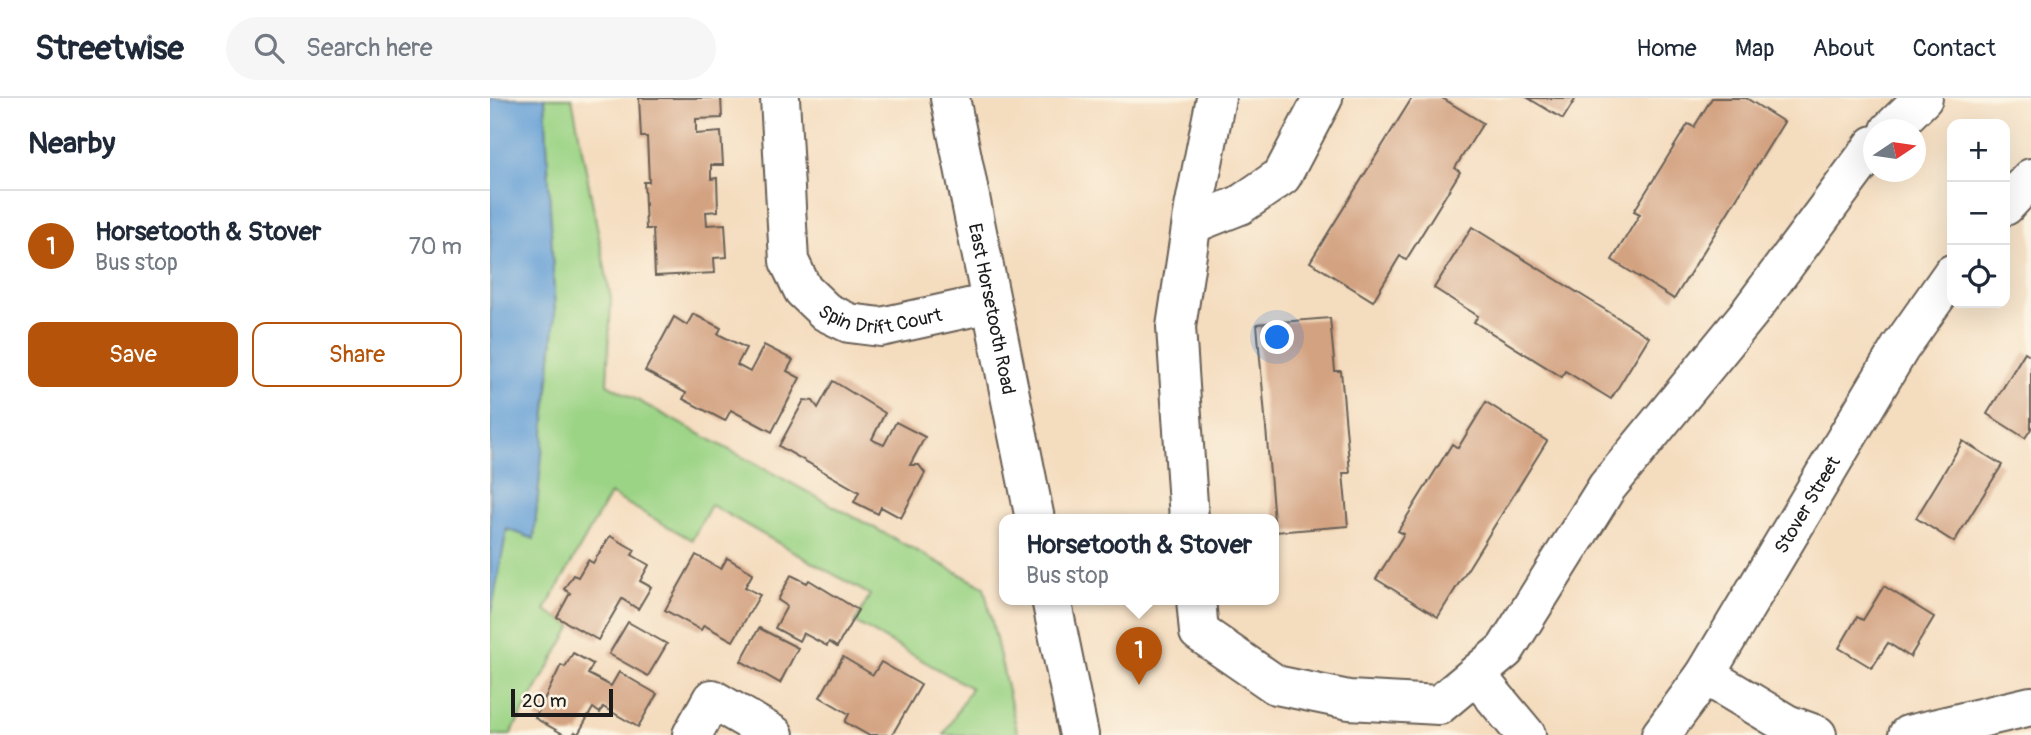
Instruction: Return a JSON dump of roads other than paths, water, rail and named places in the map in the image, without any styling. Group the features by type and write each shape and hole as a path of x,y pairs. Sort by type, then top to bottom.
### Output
{"street":[{"name":"Spin Drift Court","path":"780,98 789,261 803,290 826,312 849,323 881,327 991,303"},
{"name":"East Horsetooth Road","path":"950,98 1034,514"},
{"path":"1189,514 1176,327 1216,98"},
{"path":"1192,224 1240,205 1282,176 1323,98"},
{"path":"1901,119 1923,98"},
{"path":"1197,605 1199,632 1276,685 1349,700 1439,705 1504,650 1607,487 1750,312 1863,160"},
{"path":"2010,201 2031,178"},
{"name":"Stover Street","path":"1661,735 1704,675 1900,348 1947,281"},
{"path":"1052,605 1079,735"},
{"path":"1476,675 1526,735"},
{"path":"1704,675 1787,724 1817,735"},
{"path":"692,735 712,699 774,735"},
{"path":"1908,735 2031,706"}],"water":[{"path":"490,98 545,98 555,315 534,539 507,529 490,619"}],"place":[{"name":"Horsetooth & Stover","path":"1139,685"}]}
